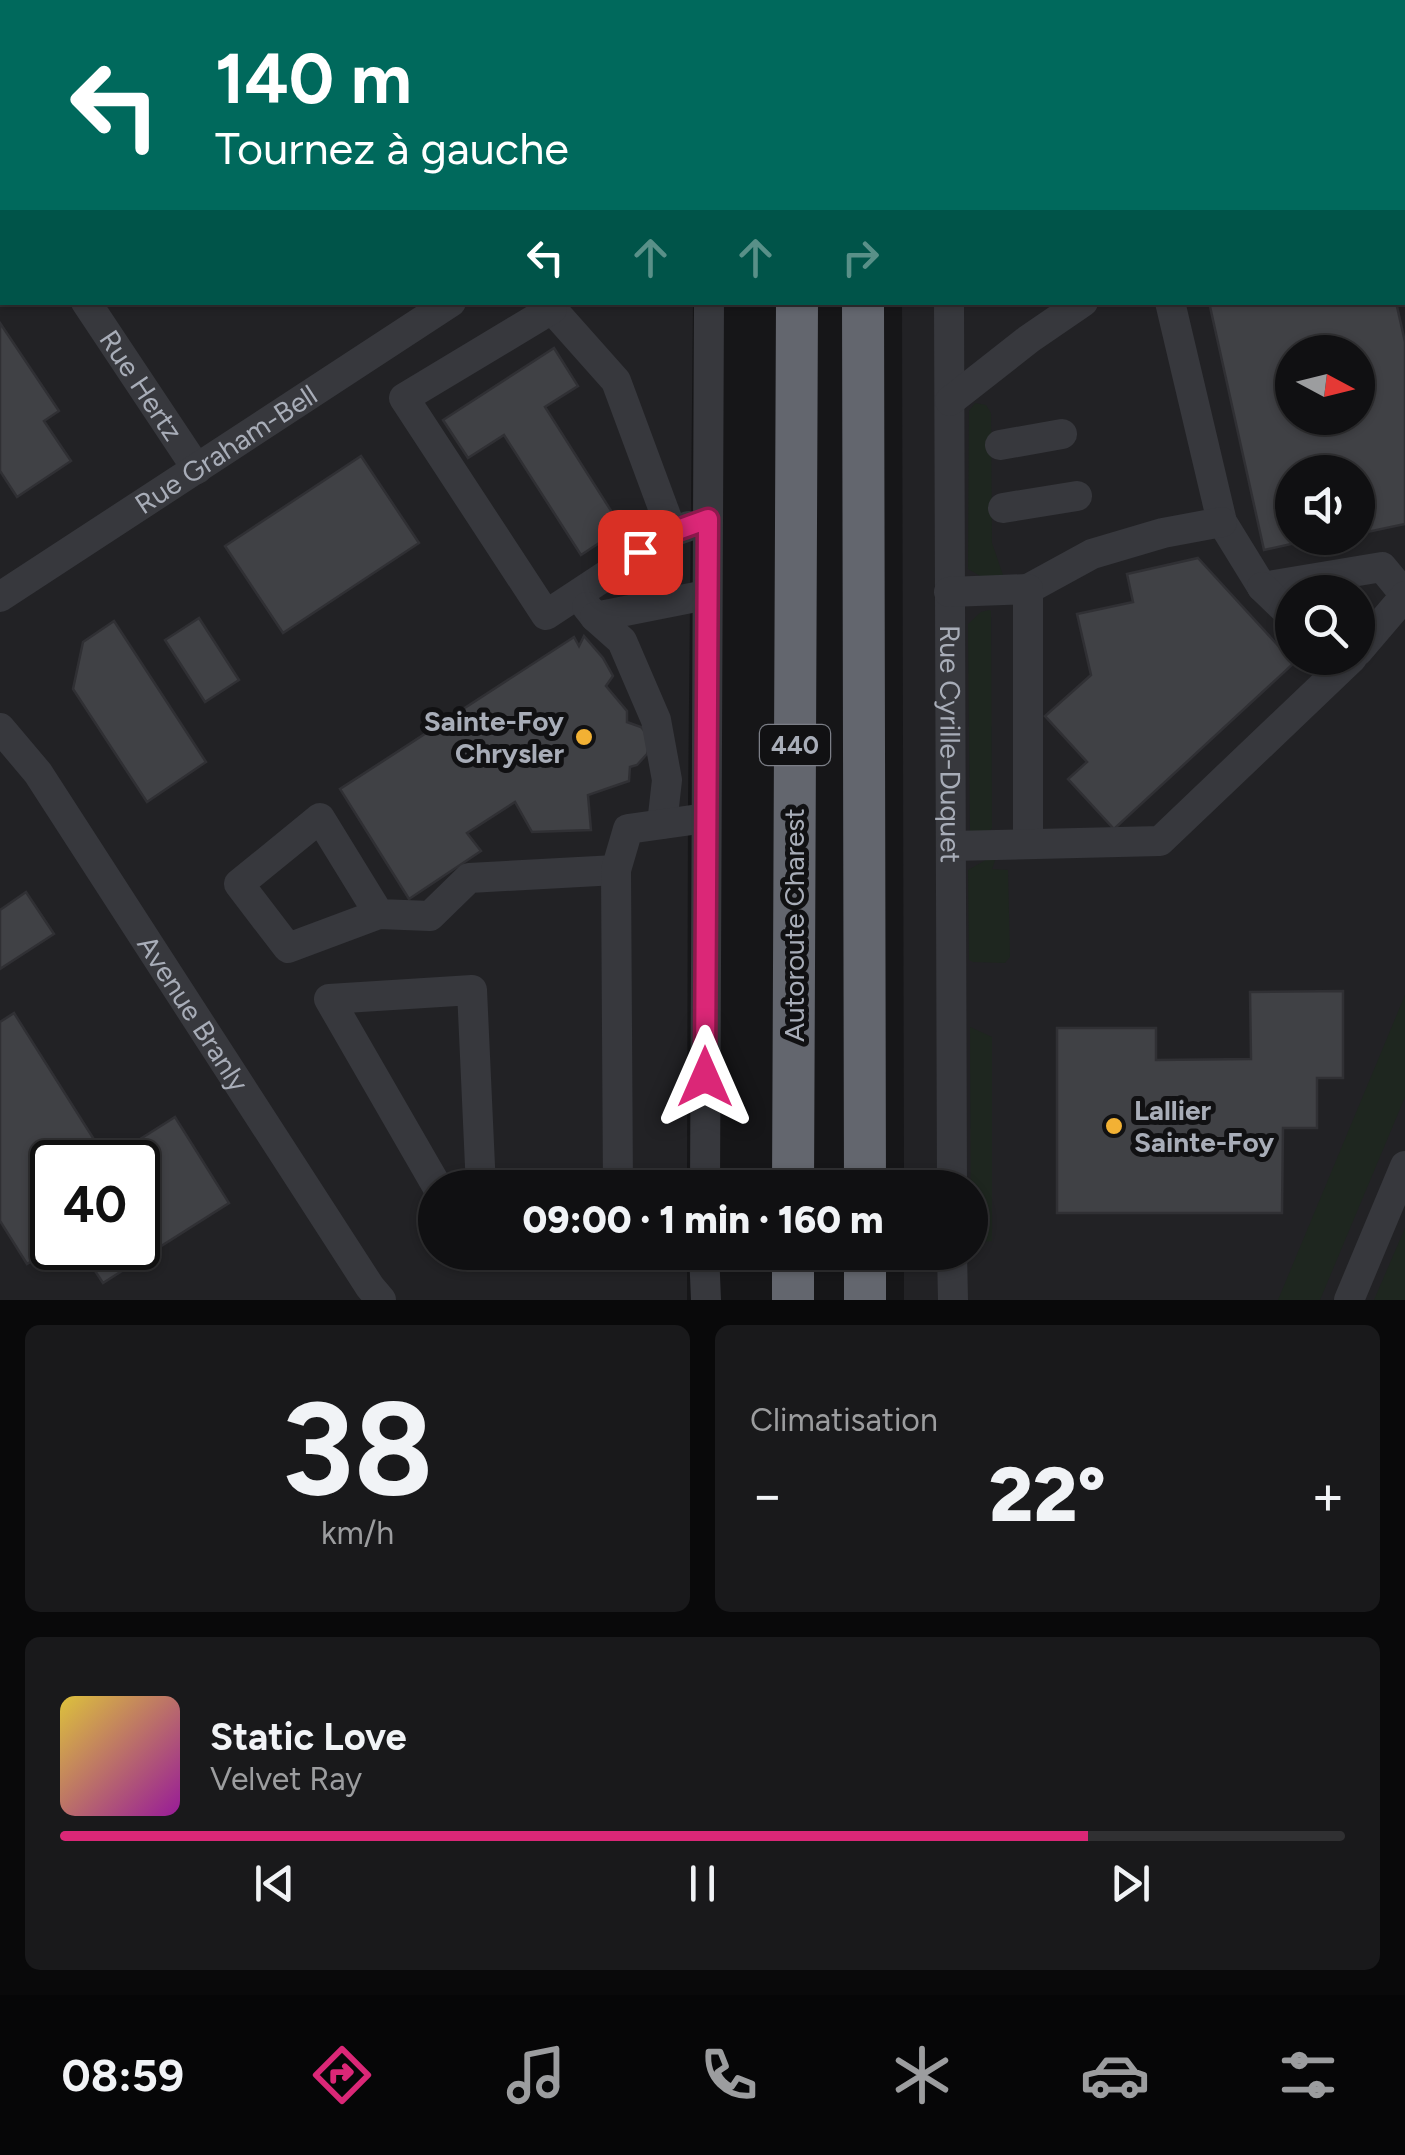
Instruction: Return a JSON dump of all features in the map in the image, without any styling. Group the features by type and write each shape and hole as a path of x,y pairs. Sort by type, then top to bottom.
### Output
{"highway":[{"name":"Autoroute Charest","path":"793,1170 798,305"},
{"name":"440","path":"863,305 864,1170"},
{"path":"792,1300 793,1270"},
{"path":"865,1270 865,1300"}],"street":[{"name":"Rue Hertz","path":"88,305 196,469"},
{"name":"Rue Graham-Bell","path":"0,597 446,305"},
{"path":"704,1170 708,305"},
{"name":"Rue Cyrille-Duquet","path":"949,305 952,1170"},
{"path":"950,401 1078,305"},
{"path":"1171,305 1222,522 1262,588 1275,600"},
{"path":"404,398 551,306 616,381 672,532"},
{"path":"372,354 546,615 586,606 706,595"},
{"path":"1000,446 1062,434"},
{"path":"1002,508 1077,496"},
{"path":"586,606 672,532 708,519"},
{"path":"950,592 1028,589 1092,554 1163,533 1222,522"},
{"path":"1262,588 1382,567 1405,596 1375,629"},
{"path":"1028,589 1028,844"},
{"path":"586,606 622,641 656,720 667,780 662,824"},
{"path":"951,846 1160,841 1331,675"},
{"name":"Avenue Branly","path":"0,728 38,773 381,1300"},
{"path":"379,914 320,818 239,884 288,948 379,914 430,916 470,878 616,870"},
{"path":"618,1170 616,870 628,829 706,818"},
{"path":"428,1170 329,999 472,990 480,1170"},
{"path":"1349,1300 1403,1178"},
{"path":"705,1270 706,1300"},
{"path":"952,1270 952,1300"}],"shaded area":[{"path":"0,305 693,305 687,1170 418,1170 418,1270 687,1270 687,1300 0,1300"},
{"path":"902,305 1405,305 1405,1300 904,1300 904,1270 988,1270 988,1170 904,1170"},
{"path":"975,403 986,405 991,413 992,543 1004,578 982,577 968,569 969,411"},
{"path":"989,610 992,828 988,833 970,833 968,624"},
{"path":"996,858 992,869 1008,870 1010,957 1005,963 969,960 968,870"},
{"path":"1405,995 1405,1097 1320,1300 1278,1300"},
{"path":"970,1027 992,1037 992,1241 988,1241 988,1170 971,1170"},
{"path":"1405,1228 1405,1300 1374,1300"}],"building":[{"path":"1210,305 1397,305 1405,342 1405,524 1375,530 1375,455 1275,455 1275,548 1264,550"},
{"path":"0,323 59,411 44,421 71,461 17,497 0,471"},
{"path":"554,348 578,386 545,407 622,528 581,555 504,435 468,458 443,420"},
{"path":"361,456 419,543 283,633 225,546"},
{"path":"1198,558 1275,642 1275,675 1281,675 1114,829 1068,779 1087,762 1045,716 1091,675 1077,614 1133,602 1127,574"},
{"path":"199,618 239,680 205,702 165,640"},
{"path":"114,621 206,762 147,802 73,689 83,642"},
{"path":"584,636 613,676 606,686 627,711 627,722 646,733 647,754 630,767 629,781 588,795 591,830 532,832 515,802 467,833 481,851 409,899 340,789 574,637 579,646"},
{"path":"26,892 54,934 0,969 0,910"},
{"path":"1343,991 1343,1078 1317,1078 1317,1128 1283,1128 1282,1213 1057,1213 1057,1028 1156,1028 1156,1060 1251,1059 1250,992"},
{"path":"14,1013 94,1140 30,1140 27,1264 0,1221 0,1022"},
{"path":"175,1117 229,1203 160,1247 160,1140 139,1140"},
{"path":"94,1270 123,1270 103,1283"}],"place":[{"name":"Sainte-Foy Chrysler","path":"584,737"},
{"name":"Lallier Sainte-Foy","path":"1114,1126"}],"route":[{"path":"640,552 672,532 708,519 705,1077"}]}
